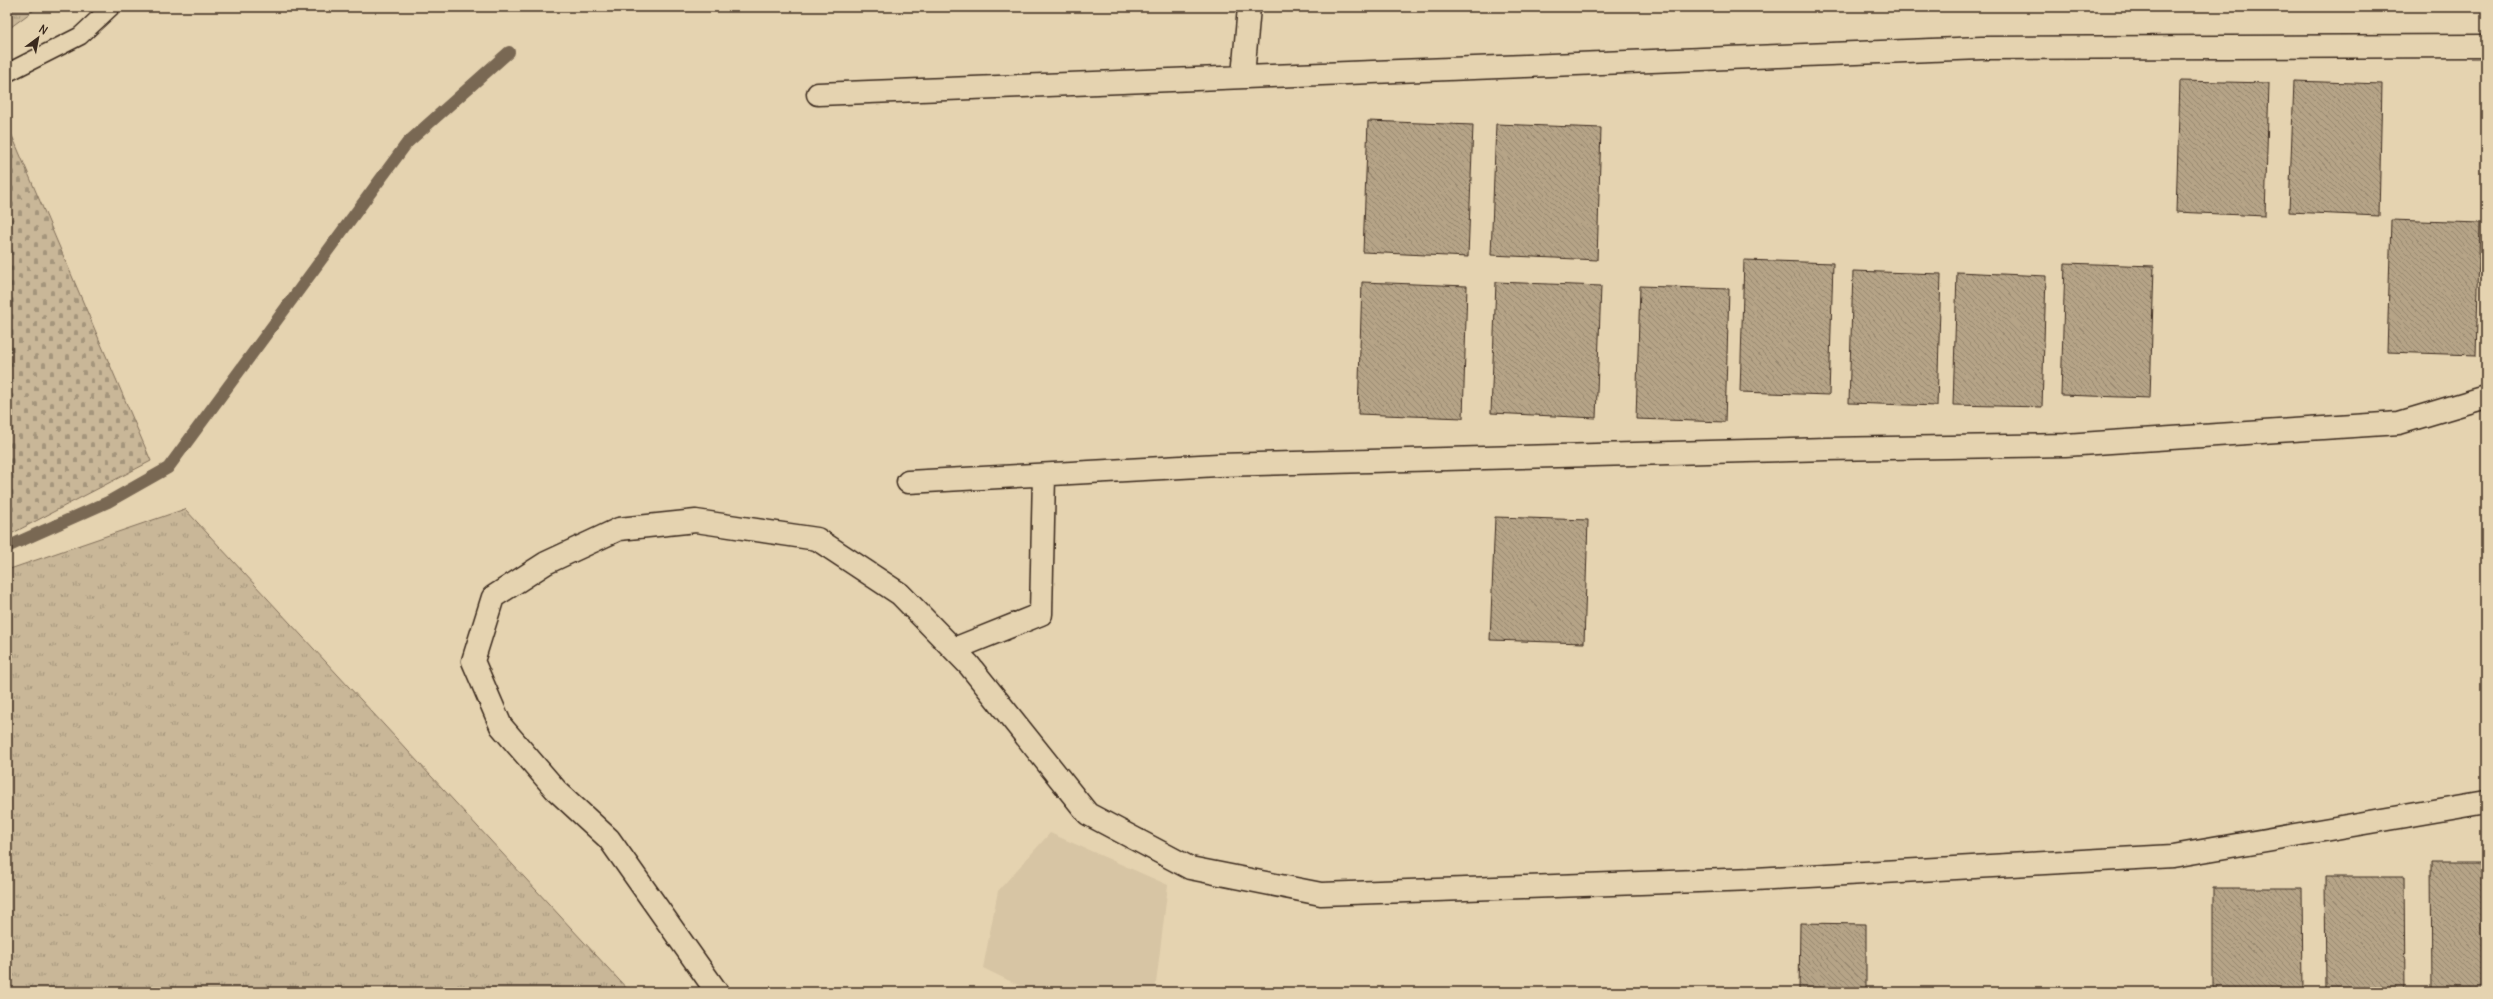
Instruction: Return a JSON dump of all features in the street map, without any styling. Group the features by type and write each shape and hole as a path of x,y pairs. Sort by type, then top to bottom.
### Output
{"street":[{"path":"1243,76 1249,7"},
{"path":"818,94 1243,76 1982,48 2486,46"},
{"path":"908,482 1234,465 1827,449 2065,445 2399,423 2486,398"},
{"path":"954,650 1041,614 1044,475"},
{"path":"718,992 609,839 556,790 501,726 473,661 493,597 546,563 619,529 696,521 817,539 900,594 974,671 1088,814 1190,868 1321,894 1755,879 2173,856 2486,802"}],"lane":[{"path":"7,73 80,36 111,7"}],"shaded area":[{"path":"1050,833 1168,885 1155,992 1032,992 983,968 998,891"}],"green space":[{"path":"7,7 38,7 7,30"},
{"path":"7,124 151,461 7,536"},
{"path":"185,509 630,992 7,992 7,570"}],"building":[{"path":"2180,81 2269,83 2265,216 2176,212"},
{"path":"2294,81 2382,84 2379,216 2289,212"},
{"path":"1368,121 1473,125 1468,257 1363,252"},
{"path":"1496,124 1601,128 1597,260 1491,255"},
{"path":"2391,220 2480,223 2476,355 2387,352"},
{"path":"1744,260 1833,263 1829,395 1740,392"},
{"path":"2065,263 2154,266 2150,398 2061,395"},
{"path":"1853,271 1941,274 1937,406 1849,403"},
{"path":"1957,272 2046,276 2042,407 1953,405"},
{"path":"1362,282 1467,286 1463,418 1358,414"},
{"path":"1496,282 1601,286 1596,418 1491,413"},
{"path":"1640,286 1729,289 1725,422 1636,419"},
{"path":"1495,517 1588,520 1584,643 1490,640"},
{"path":"2431,863 2486,863 2486,992 2432,992"},
{"path":"2325,877 2404,877 2405,992 2326,992"},
{"path":"2213,888 2302,888 2303,992 2213,992"},
{"path":"1800,923 1866,924 1866,992 1799,992"}],"waterway":[{"path":"7,547 108,502 168,468 407,143 509,52"}]}
